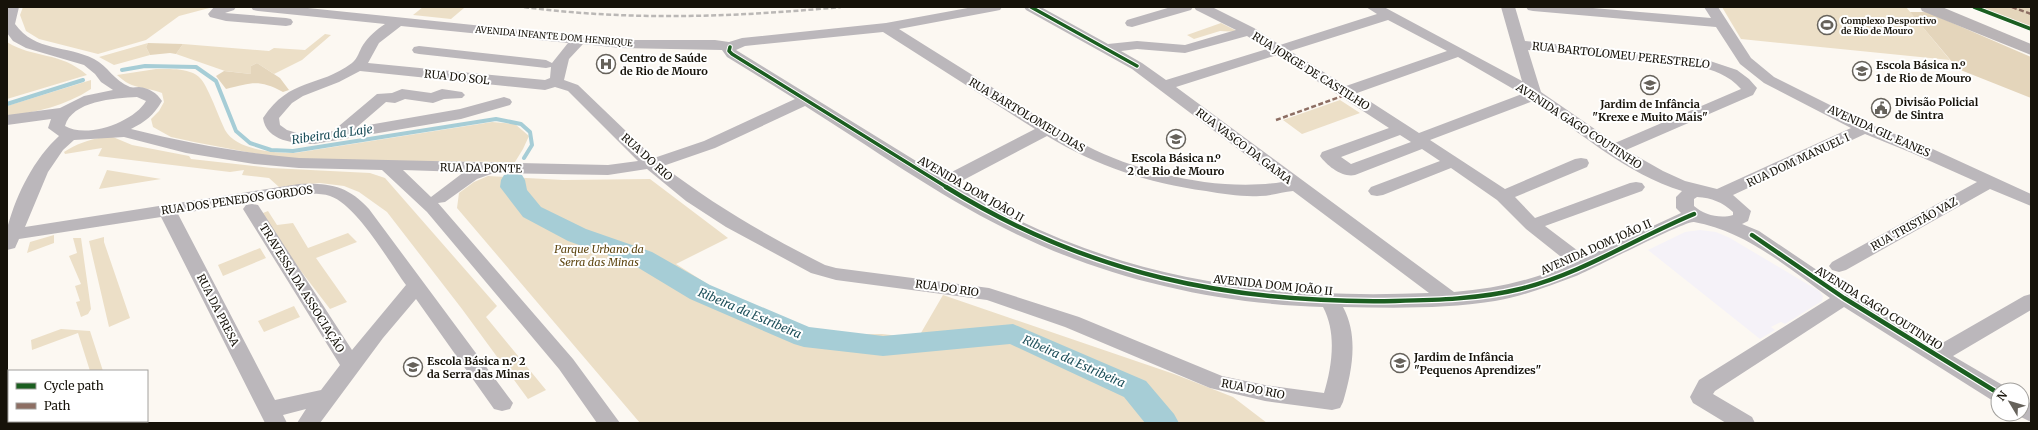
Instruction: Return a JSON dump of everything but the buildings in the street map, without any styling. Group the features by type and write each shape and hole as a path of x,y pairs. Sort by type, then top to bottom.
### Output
{"highway":[{"path":"1928,7 2031,50"},
{"path":"1945,7 2031,43"}],"street":[{"path":"12,7 8,24 18,38 32,45 81,58 96,67 104,74 106,79 127,92"},
{"name":"AVENIDA INFANTE DOM HENRIQUE","path":"229,7 219,10 215,14 226,17 320,25 331,23 350,16"},
{"name":"AVENIDA INFANTE DOM HENRIQUE","path":"258,7 620,44 715,44 730,47 742,42 886,27 995,7"},
{"name":"RUA VASCO DA GAMA","path":"1031,7 1108,48 1137,66 1449,298"},
{"path":"1132,23 1186,7"},
{"name":"RUA JORGE DE CASTILHO","path":"1201,7 1249,31 1280,50 1503,196 1532,224 1584,265"},
{"name":"AVENIDA GAGO COUTINHO","path":"1373,7 1458,52 1534,95 1612,150 1665,180 1724,202 1750,230 1752,235"},
{"path":"1402,129 1328,156 1349,172 1534,95 1508,7"},
{"path":"1533,7 1721,23"},
{"name":"AVENIDA GIL EANES","path":"1711,7 1741,55 1760,74 1793,93 1853,120 1860,126 1881,133 2031,201"},
{"path":"1164,86 1389,15"},
{"path":"399,21 370,45 366,58 358,66 339,77 292,96 277,108 272,118 272,126 276,130 294,138 314,139 461,114 504,102"},
{"name":"RUA BARTOLOMEU DIAS","path":"886,27 1082,150 1118,165 1147,175 1177,182 1218,188 1260,191 1296,185"},
{"path":"1108,48 1137,45 1185,49 1249,31"},
{"path":"555,82 559,76 558,67 560,61 579,40"},
{"name":"RUA BARTOLOMEU PERESTRELO","path":"1520,45 1696,62 1717,66 1742,78 1749,88 1748,92 1612,150"},
{"name":"AVENIDA DOM JOÃO II","path":"730,47 729,51 732,54 806,100 982,209 1031,234 1107,263 1174,281 1236,292 1330,300 1382,302 1497,294 1536,284 1584,265 1694,214"},
{"path":"419,50 546,64"},
{"path":"1345,92 1458,52"},
{"path":"456,76 481,57"},
{"name":"RUA DO SOL","path":"358,66 540,86 555,82"},
{"path":"84,102 113,93 127,92 146,94 154,101 148,112 140,118 104,132 70,135 60,132 56,128 56,122 66,112 94,95 106,79"},
{"name":"RUA DO RIO","path":"555,82 573,88 652,165 692,197 732,223 818,269 836,274 989,294 1072,322 1218,383 1265,393 1332,402 1339,380 1342,352 1339,320 1330,300"},
{"path":"337,136 382,97 395,98 402,94 433,98 442,94 457,95"},
{"name":"RUA DA PONTE","path":"104,132 124,132 145,136 164,144 254,159 299,163 608,170 652,165 685,154 806,100"},
{"path":"7,120 66,112"},
{"path":"140,118 145,136"},
{"name":"RUA DOM MANUEL I","path":"1724,202 1741,198 1860,140 1864,134 1860,126"},
{"path":"942,184 1047,129"},
{"path":"10,240 21,212 46,159 57,145 70,135"},
{"path":"1377,191 1452,162"},
{"path":"1503,196 1581,163"},
{"path":"388,166 436,203 566,364 609,423"},
{"path":"436,203 444,167"},
{"path":"436,203 471,175 493,167"},
{"name":"RUA TRISTÃO VAZ","path":"1839,266 1990,182"},
{"path":"1532,224 1636,187"},
{"name":"RUA DOS PENEDOS GORDOS","path":"10,240 167,210 298,189 324,188 336,192 352,201 502,403"},
{"path":"1694,214 1685,205 1684,201 1689,194 1724,202 1731,223 1723,223"},
{"name":"TRAVESSA DA ASSOCIAÇÃO","path":"252,209 352,367"},
{"name":"RUA DA PRESA","path":"167,210 272,416 329,396"},
{"name":"AVENIDA GAGO COUTINHO","path":"1694,214 1704,219 1723,223 1752,235 1844,298 1990,388"},
{"path":"308,423 376,334 416,286"},
{"path":"1744,423 1701,397 1707,386 1844,298"},
{"path":"1938,355 2031,301"}],"shaded area":[{"path":"1979,7 2031,7 2031,32"},
{"path":"1910,12 1927,12 2031,57 2031,98 1958,69"},
{"path":"148,43 183,44 176,54 170,53 150,55 146,47"},
{"path":"257,63 280,78 289,90 283,92 267,85 255,83 226,89 216,76 224,71 251,74 251,66"},
{"path":"1700,230 1716,232 1730,238 1819,291 1823,296 1822,301 1785,324 1781,322 1771,327 1775,330 1760,339 1648,250 1685,232"}],"green space":[{"path":"23,7 213,7 179,16 146,40 98,54 39,39 26,31 20,15"},
{"path":"423,7 464,8 451,19 413,15"},
{"name":"Complexo Desportivo de Rio de Mouro","path":"1722,7 1906,7 1950,60 1741,39"},
{"path":"1221,23 1239,32 1220,31 1194,39 1187,35"},
{"path":"325,34 331,35 302,60 274,74 257,63 251,66 251,74 225,71 176,54 183,44 269,51 274,48 305,50"},
{"path":"7,42 27,51 57,58 67,62 77,67 87,75 7,99"},
{"path":"148,43 146,47 150,55 114,65 99,57"},
{"path":"156,69 189,71 196,75 205,84 225,130 230,137 246,146 267,151 295,153 492,122 515,124 529,136 515,162 284,159 171,137 153,127 151,119 159,111 164,102 162,93 128,83 117,75"},
{"path":"91,80 91,89 71,100 40,110 7,116 7,106"},
{"path":"1340,100 1360,113 1302,134 1283,120"},
{"path":"113,137 132,145 189,156 191,159 271,168 370,173 385,178 497,306 486,317 546,390 528,399 462,309 387,212 359,192 344,186 320,183 279,187 269,178 242,175 244,170 230,172 98,156 102,148 65,154 64,152 92,139"},
{"path":"107,170 161,179 99,189"},
{"name":"Parque Urbano da Serra das Minas","path":"488,176 563,180 650,179 728,238 676,264 739,304 816,335 882,334 918,338 943,295 1174,374 1233,397 1267,423 640,423 457,208 459,193 474,182"},
{"path":"268,211 277,225 293,223 308,248 348,233 357,242 316,258 347,302 330,309 258,215"},
{"path":"54,235 54,243 27,253 30,242"},
{"path":"104,237 104,242 130,318 109,327 89,241"},
{"path":"73,238 81,238 91,309 88,314 81,317 76,302 80,301 75,286 81,284 69,256 77,253"},
{"path":"260,248 266,258 223,276 218,265"},
{"path":"294,306 300,317 264,332 258,321"},
{"path":"61,329 90,331 103,370 90,370 78,333 32,350 31,340"}],"waterway":[{"name":"Ribeira da Laje","path":"122,70 145,66 196,67 216,81 236,131 250,143 271,150 293,151 496,119 521,124 530,132 532,145 524,158"},
{"path":"7,104 83,80"},
{"name":"Ribeira da Estribeira","path":"513,180 513,187 516,193 532,212 577,235 642,258 700,292 804,337 883,346 1013,334 1135,389 1163,423"}],"railway":[{"path":"524,7 643,16 722,15 841,7"}],"marked path":[{"path":"2012,7 2031,14"},
{"path":"1276,120 1348,94"}],"cycle path":[{"path":"1031,7 1137,66"},
{"path":"1974,7 2031,29"},
{"path":"730,47 729,51 732,54 960,196 1031,234 1076,253 1123,268 1171,281 1220,290 1319,300 1369,301 1448,299 1496,294 1548,280 1573,270 1694,214"},
{"path":"1752,235 1844,298 1990,388"}],"place":[{"name":"Complexo Desportivo de Rio de Mouro","path":"1827,25"},
{"name":"Centro de Saúde de Rio de Mouro","path":"606,64"},
{"name":"Escola Básica n.º 1 de Rio de Mouro","path":"1862,71"},
{"name":"Jardim de Infância \"Krexe e Muito Mais\"","path":"1650,85"},
{"name":"Divisão Policial de Sintra","path":"1881,108"},
{"name":"Escola Básica n.º 2 de Rio de Mouro","path":"1176,139"},
{"name":"Jardim de Infância \"Pequenos Aprendizes\"","path":"1400,363"},
{"name":"Escola Básica n.º 2 da Serra das Minas","path":"413,367"}]}
